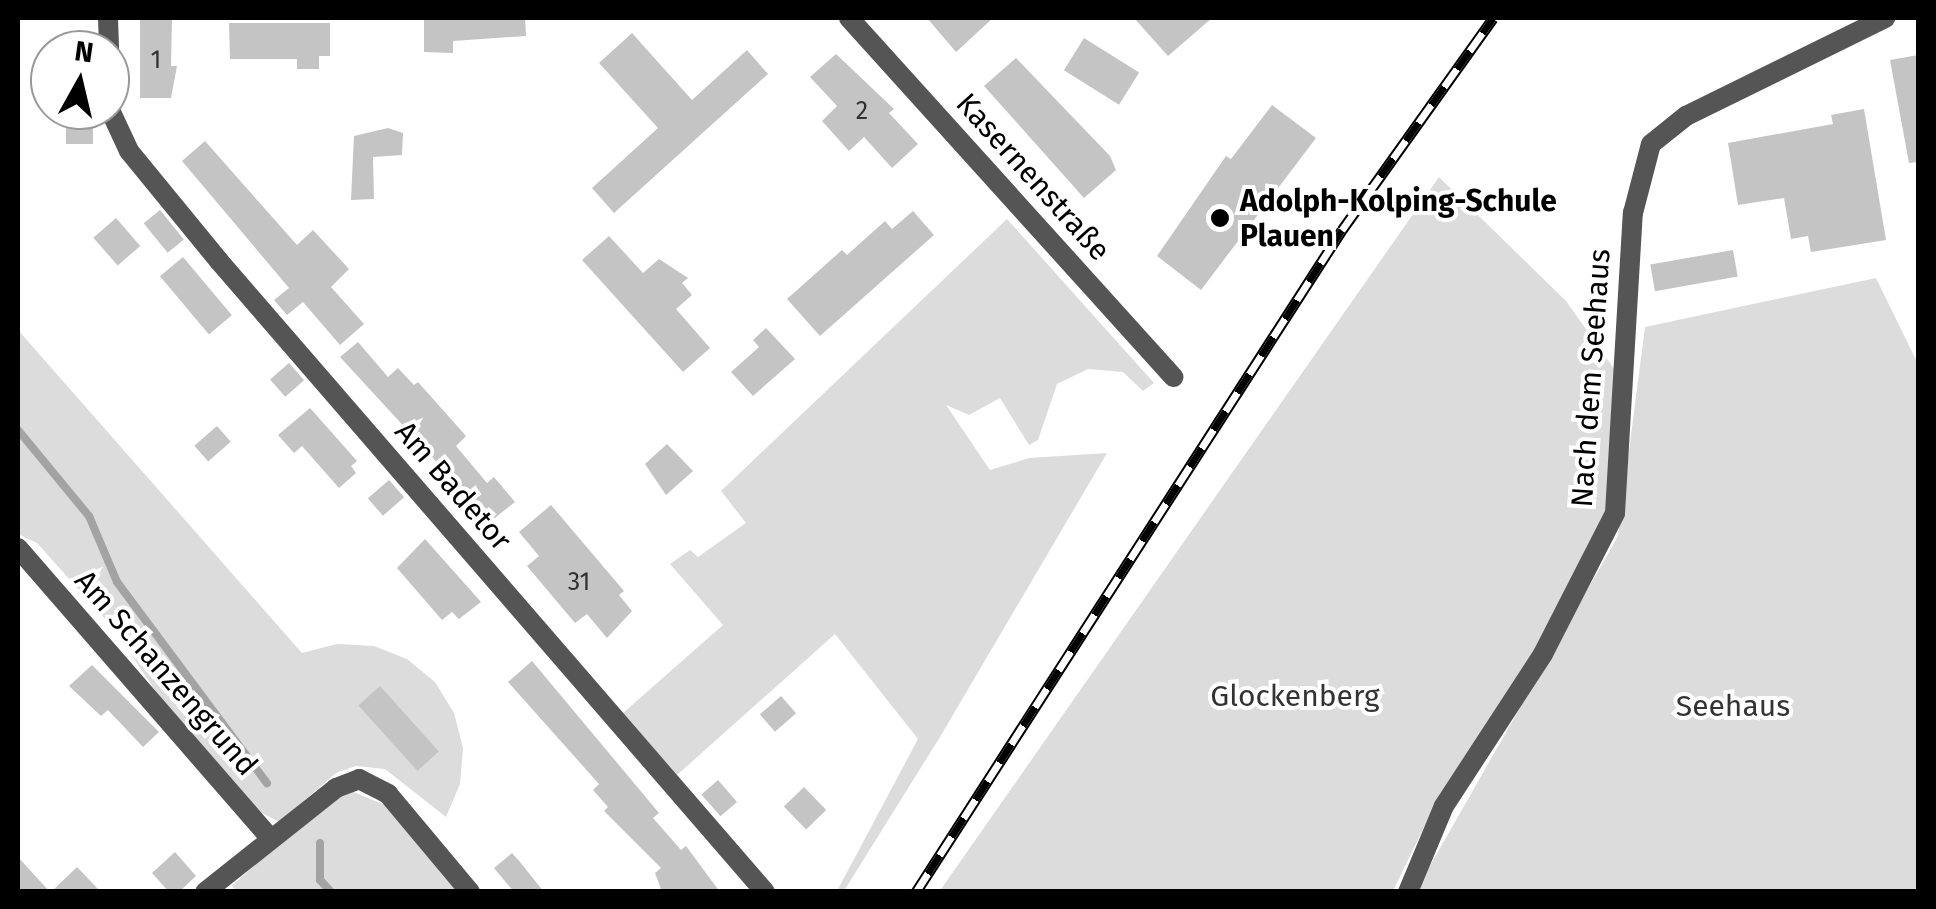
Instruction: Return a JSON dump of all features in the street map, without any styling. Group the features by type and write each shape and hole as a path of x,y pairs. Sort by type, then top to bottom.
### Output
{"street":[{"name":"Kasernenstraße","path":"849,18 1173,377"},
{"name":"Nach dem Seehaus","path":"1408,892 1444,806 1544,654 1615,513 1633,213 1651,144 1686,116 1885,18"},
{"name":"Am Badetor","path":"119,130 129,151 219,260 765,892"},
{"name":"Am Schanzengrund","path":"18,548 269,837"},
{"path":"206,892 269,837 358,779 388,794 470,892"}],"green space":[{"name":"Glockenberg","path":"1439,177 1566,301 1617,373 1606,510 1542,643 1424,827 1393,891 939,892"},
{"path":"1007,219 1154,383 1143,391 1123,372 1088,369 1057,384 1038,440 1029,445 1000,398 969,415 946,405 990,470 1029,458 1107,453 940,737 844,891 837,891 918,739 835,634 677,775 623,713 723,625 670,564 690,550 698,557 746,523 721,491"},
{"name":"Seehaus","path":"1876,278 1918,364 1918,891 1415,892 1618,536 1645,327"},
{"path":"18,330 302,653 337,644 374,646 407,659 435,682 454,713 463,748 460,784 446,817 385,769 356,766 336,773 279,822 247,805 161,699 114,629 37,543 18,534"},
{"path":"349,790 392,808 463,891 237,892 232,886 271,850"}],"building":[{"path":"140,18 172,18 171,66 177,66 171,98 140,98"},
{"path":"424,18 525,18 526,36 453,41 453,53 424,52"},
{"path":"927,18 993,18 956,52"},
{"path":"1134,18 1212,18 1168,56"},
{"path":"229,23 330,23 330,56 319,56 319,69 297,69 297,59 230,59"},
{"path":"632,33 692,100 747,50 768,74 614,213 592,188 658,128 599,63"},
{"path":"1084,38 1139,72 1119,105 1064,70"},
{"path":"836,54 894,109 889,113 918,144 892,168 864,137 849,151 822,121 837,106 810,77"},
{"path":"1918,55 1918,162 1909,163 1890,60"},
{"path":"1016,58 1110,156 1116,170 1084,198 984,86"},
{"name":"Adolph-Kolping-Schule Plauen","path":"1272,105 1316,138 1201,290 1157,256 1226,156 1231,159"},
{"path":"1864,109 1886,240 1811,252 1808,236 1791,239 1784,198 1738,205 1728,143 1833,124 1831,115"},
{"path":"388,128 403,133 402,155 373,157 374,199 351,200 354,136"},
{"path":"66,130 93,130 93,144 66,144"},
{"path":"205,141 297,245 313,230 349,269 331,287 364,324 340,345 303,302 287,315 274,300 289,288 182,161"},
{"path":"160,210 184,240 168,253 144,223"},
{"path":"913,211 934,235 820,336 787,299 842,250 847,255 885,221 892,229"},
{"path":"116,218 140,246 118,266 93,238"},
{"path":"609,236 643,273 659,259 688,278 682,283 692,295 676,309 710,348 683,372 582,260"},
{"path":"1733,250 1738,277 1655,291 1650,265"},
{"path":"183,257 232,315 209,335 160,276"},
{"path":"766,328 795,359 753,396 731,372 759,347 753,340"},
{"path":"358,342 388,377 398,368 414,385 418,382 466,436 456,446 487,483 494,477 515,502 491,521 340,357"},
{"path":"289,363 304,380 285,397 270,379"},
{"path":"310,408 357,461 351,466 356,473 339,488 302,446 294,453 278,435"},
{"path":"217,426 231,442 208,462 194,446"},
{"path":"667,444 693,471 666,495 645,464"},
{"path":"389,480 404,497 383,516 368,498"},
{"path":"551,505 624,591 619,595 632,611 607,638 587,614 575,623 527,566 539,556 519,532"},
{"path":"425,539 481,602 459,619 452,612 442,620 397,568"},
{"path":"532,661 659,813 653,818 681,850 686,846 720,892 661,889 655,873 661,868 604,811 608,807 593,790 599,784 508,682"},
{"path":"92,665 159,732 143,747 108,710 101,716 69,686"},
{"path":"380,686 439,751 417,771 358,705"},
{"path":"781,696 796,713 775,732 760,714"},
{"path":"718,780 737,802 720,816 701,794"},
{"path":"804,787 826,810 806,829 784,806"},
{"path":"175,852 196,876 179,892 169,892 152,873"},
{"path":"512,853 544,892 514,892 494,868"},
{"path":"18,857 50,892 18,892"},
{"path":"77,867 101,892 51,892"}],"waterway":[{"path":"18,430 89,516 117,582 267,783"},
{"path":"320,843 320,880 331,892"}],"railway":[{"path":"916,892 1342,230 1493,18"}],"place":[{"name":"Adolph-Kolping-Schule Plauen","path":"1220,218"}]}
